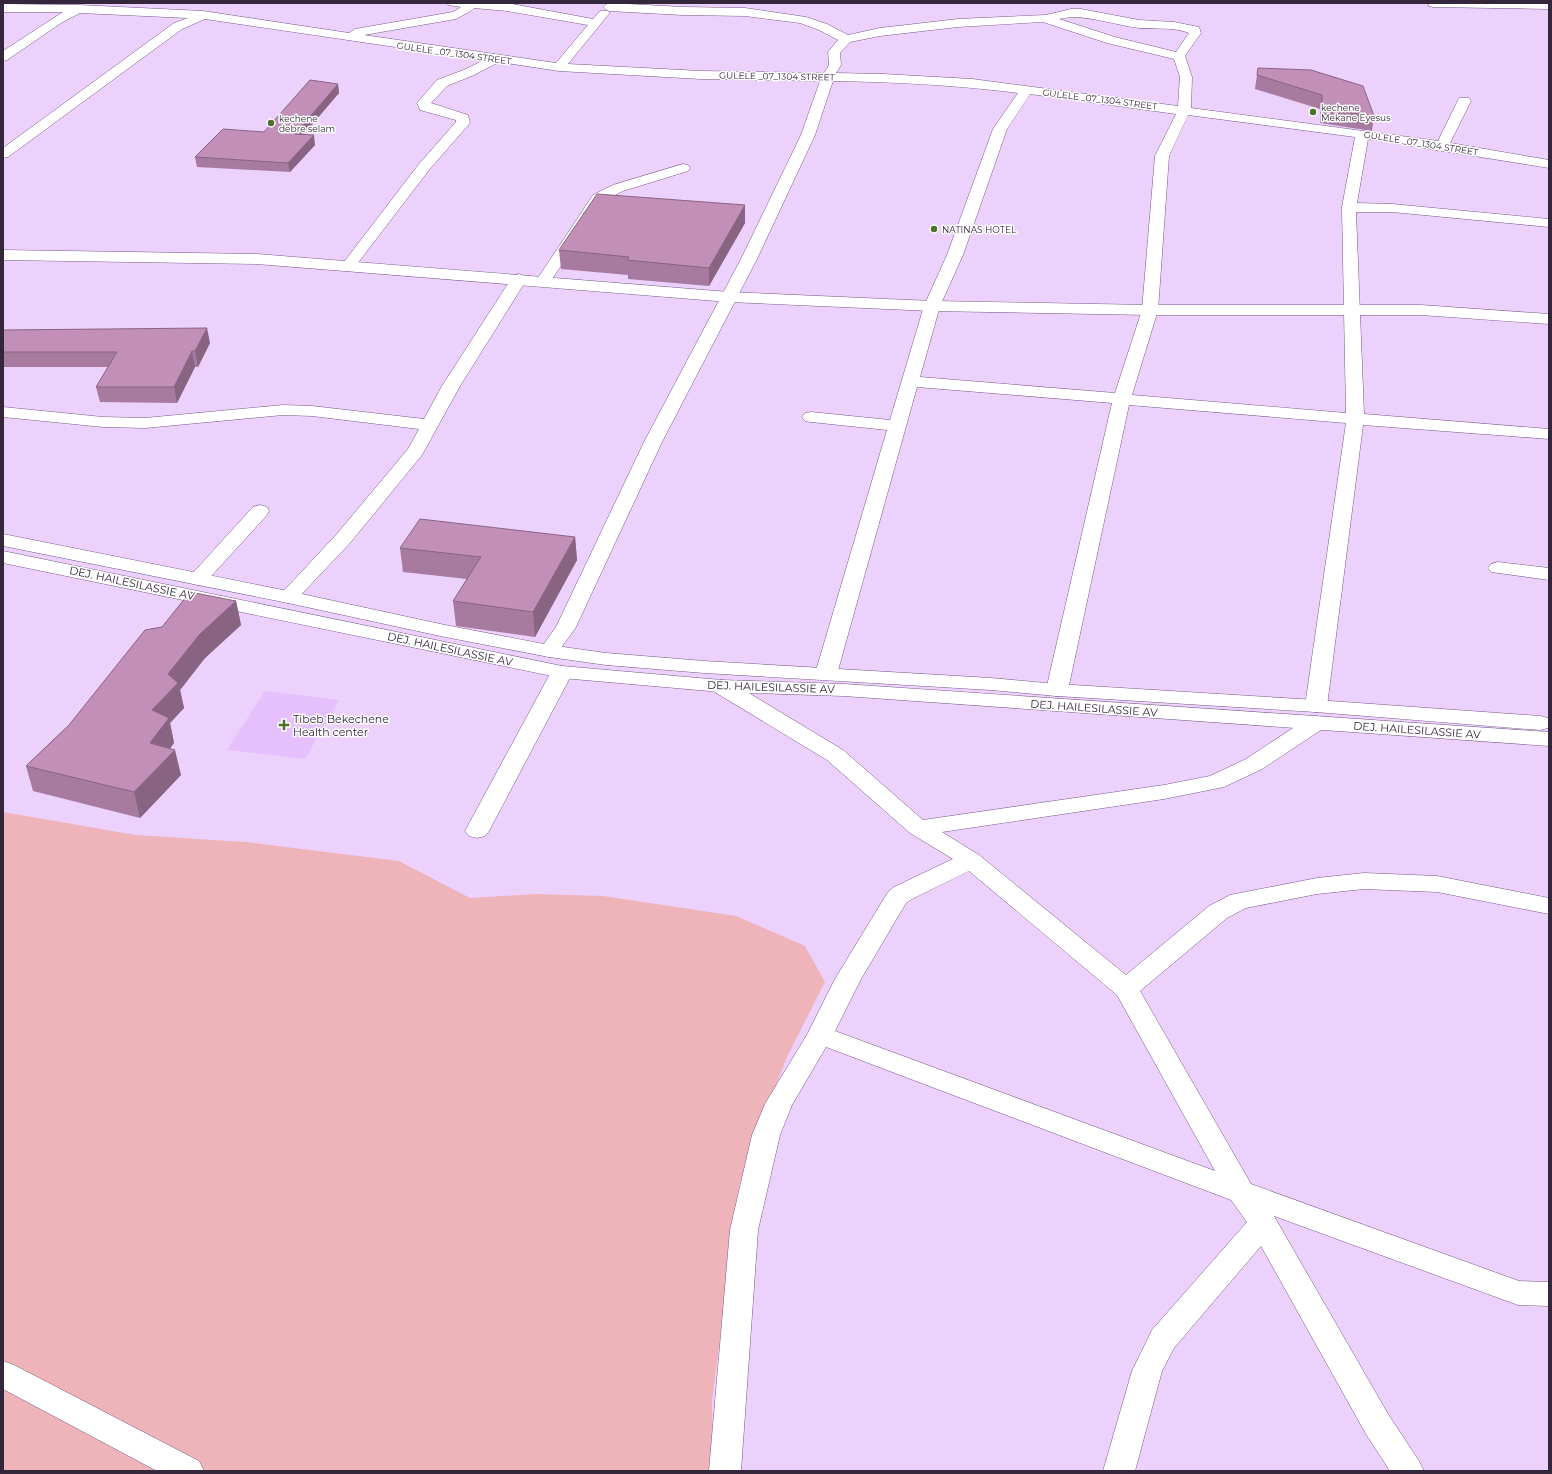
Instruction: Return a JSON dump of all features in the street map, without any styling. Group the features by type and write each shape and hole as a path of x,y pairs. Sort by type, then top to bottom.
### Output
{"street":[{"path":"453,3 507,7 596,23"},
{"path":"341,36 456,14 466,10 471,4"},
{"path":"1434,4 1549,6"},
{"path":"559,67 611,5 683,11 745,12 802,20 822,27 846,39 912,27 1047,25 1094,34 1145,49 1179,56"},
{"path":"3,57 57,20 84,6"},
{"name":"GULELE _07_1304 STREET","path":"3,8 84,6 203,15 495,59 559,67 701,75 930,80 1028,90 1362,134 1549,164"},
{"path":"3,154 178,26 220,6"},
{"path":"1047,25 1070,12 1139,24 1174,26 1195,30 1195,33 1179,56"},
{"path":"549,651 566,627 618,514 729,297 808,135 828,77 835,65 834,52 846,39"},
{"path":"1056,690 1122,399 1150,310 1162,156 1184,110 1186,77 1179,56"},
{"path":"349,265 424,167 463,123 464,118 425,106 424,102 442,83 470,72 495,59"},
{"path":"826,674 932,306 954,255 1000,129 1017,102 1028,90"},
{"path":"1442,146 1464,101"},
{"path":"918,828 1164,792 1216,782 1254,764 1316,714 1355,419 1350,310 1349,207 1362,134"},
{"path":"544,281 598,198 618,188 683,168"},
{"path":"1349,207 1392,208 1549,223"},
{"path":"3,255 227,258 349,265 729,297 932,306 1150,310 1421,310 1549,319"},
{"path":"288,597 343,539 416,451 451,386 520,279"},
{"path":"911,381 1549,434"},
{"path":"3,412 103,422 145,423 290,410 312,411 430,425"},
{"path":"811,417 898,426"},
{"path":"198,579 260,511"},
{"path":"3,540 288,597 445,631 549,651 606,659 991,684 1316,714 1549,724"},
{"name":"DEJ. HAILESILASSIE AV","path":"3,557 562,672 721,686 844,690 1316,714 1549,739"},
{"path":"1498,568 1549,574"},
{"path":"477,831 562,672"},
{"path":"721,686 835,755 918,828 971,860 1126,989 1241,1192 1263,1223 1377,1424 1408,1471"},
{"path":"725,1471 744,1230 766,1135 779,1104 820,1035 848,979 897,898 903,893 971,860"},
{"path":"1126,989 1218,912 1239,901 1317,886 1364,881 1437,884 1549,906"},
{"path":"820,1035 1241,1192 1518,1293 1549,1294"},
{"path":"1119,1471 1147,1371 1163,1340 1263,1223"},
{"path":"3,1374 188,1471"}],"shaded area":[{"name":"Tibeb Bekechene Health center","path":"265,691 339,700 305,759 227,750"},
{"path":"3,812 136,835 245,842 399,861 470,898 536,894 603,896 736,916 805,946 825,982 786,1059 739,1185 712,1402 713,1471 3,1471"}],"building":[{"path":"1258,68 1311,70 1363,86 1374,116 1322,109 1322,95 1257,75"},
{"path":"310,80 338,84 295,134 314,135 288,163 195,157 223,129 264,132"},
{"path":"597,194 745,205 709,268 627,260 629,257 559,250"},
{"path":"207,328 195,351 192,351 174,387 96,387 117,352 3,352 3,330"},
{"path":"420,519 575,537 533,612 453,601 481,557 400,548"},
{"path":"190,592 236,601 200,634 168,674 178,683 152,710 169,718 150,743 175,750 134,792 26,766 69,725 145,630 162,627"}],"place":[{"name":"kechene Mekane Eyesus","path":"1313,112"},
{"name":"kechene debre selam","path":"271,123"},
{"name":"NATINAS HOTEL","path":"934,229"},
{"name":"Tibeb Bekechene Health center","path":"284,725"}]}
